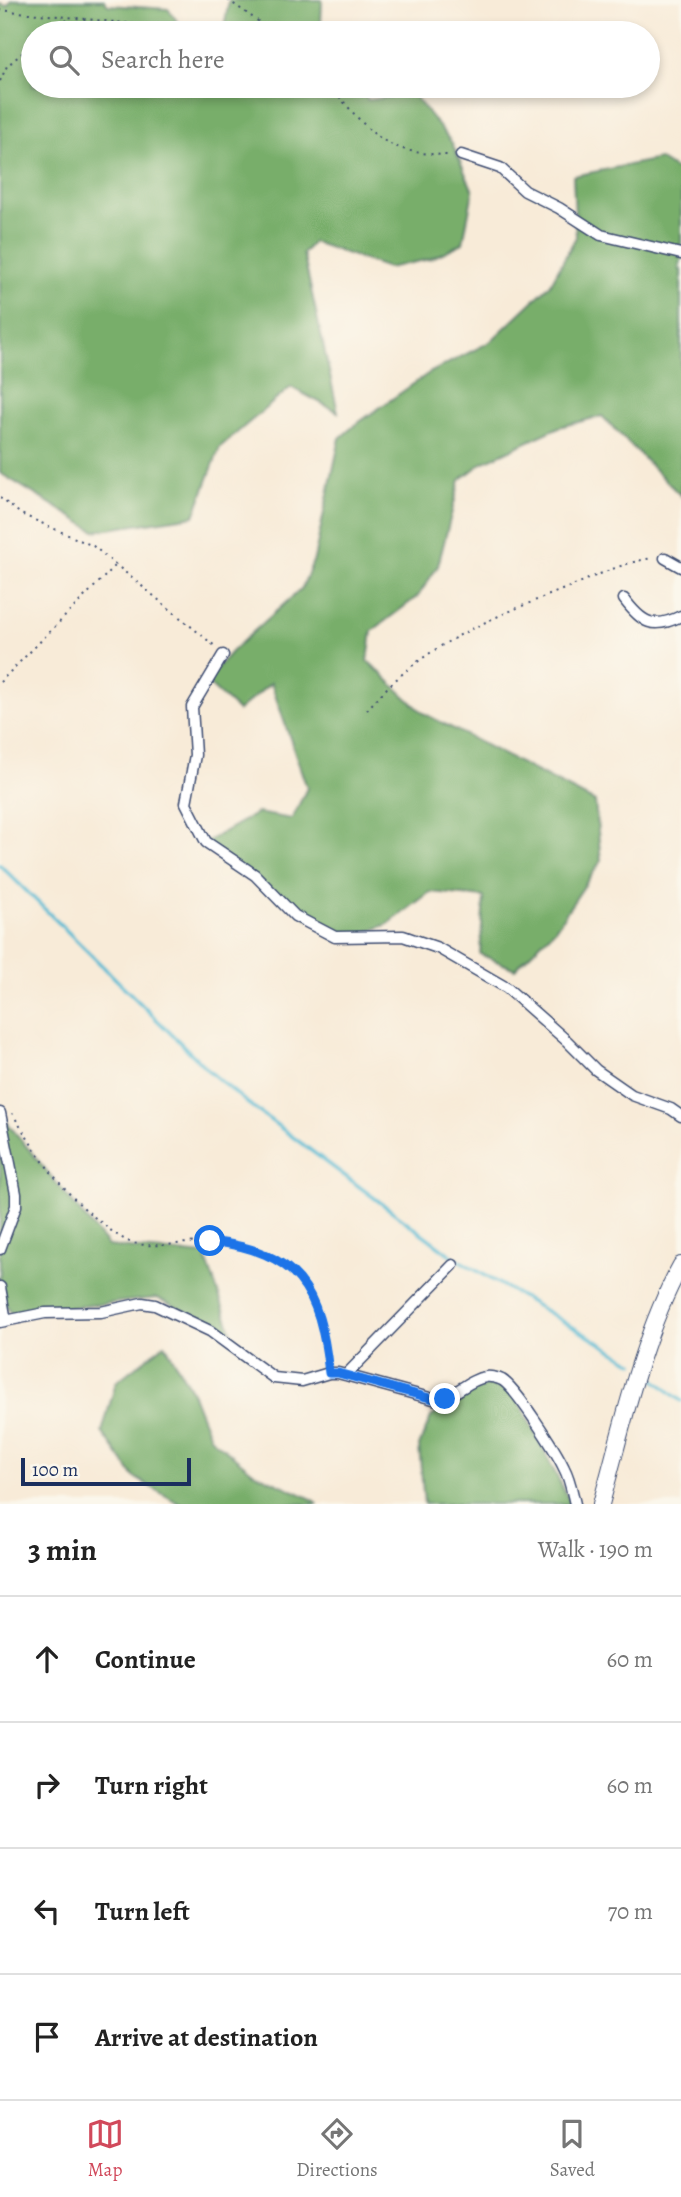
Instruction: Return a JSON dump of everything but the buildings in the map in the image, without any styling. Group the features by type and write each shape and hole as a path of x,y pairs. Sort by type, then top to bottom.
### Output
{"main road":[{"path":"601,1504 643,1357 658,1314 681,1265"}],"street":[{"path":"461,155 500,168 525,191 559,208 601,235 681,254"},
{"path":"665,558 681,567"},
{"path":"624,599 641,617 652,624 662,625 681,616"},
{"path":"223,655 192,707 195,755 186,803 206,842 255,875 295,916 335,937 404,936 439,948 507,988 596,1070 632,1095 671,1109 681,1116"},
{"path":"0,1249 16,1206 5,1111"},
{"path":"346,1376 453,1265"},
{"path":"0,1287 3,1322 45,1313 111,1311 142,1303 155,1305 210,1331 274,1378 302,1381 329,1373 437,1400 485,1377 502,1380 514,1392 555,1451 569,1479 575,1504"}],"path":[{"path":"228,0 258,21"},
{"path":"0,10 109,21"},
{"path":"66,21 72,17"},
{"path":"0,81 7,66 21,54"},
{"path":"341,98 366,126 396,148 416,153 461,155"},
{"path":"0,498 21,514 93,546 223,655"},
{"path":"367,710 405,671 432,649 502,614 617,568 650,558 665,558"},
{"path":"0,682 117,564"},
{"path":"5,1111 53,1178 121,1238 148,1244 210,1241 243,1245 291,1269 309,1290 316,1308 329,1373"}],"green space":[{"path":"12,0 104,0 108,5 168,9 177,21 21,21 21,98 416,98 452,143 473,191 463,243 430,259 388,268 313,242 303,253 338,412 291,387 220,447 194,516 95,531 0,473 0,4 7,6"},
{"path":"229,0 322,0 321,21 225,21"},
{"path":"659,159 681,173 681,496 602,416 559,427 482,463 460,480 438,566 418,596 372,631 368,661 423,713 595,802 601,861 555,929 515,969 480,954 484,897 430,892 388,924 355,937 306,917 206,842 257,813 292,819 307,788 271,683 238,711 205,681 232,651 302,588 314,559 340,438 429,373 490,342 550,285 576,237 573,176"},
{"path":"0,1114 108,1246 205,1255 232,1333 157,1298 12,1314 0,1295"},
{"path":"165,1344 191,1390 210,1437 253,1472 312,1499 317,1504 180,1504 134,1477 102,1432 116,1382"},
{"path":"487,1384 514,1392 571,1504 424,1504 419,1446 431,1417"}],"waterway":[{"path":"0,865 210,1072 246,1102 452,1256 634,1363"},
{"path":"643,1370 681,1401"}],"route":[{"path":"210,1241 254,1249 291,1269 302,1280 316,1308 329,1373 338,1373 437,1400 445,1399"}]}
